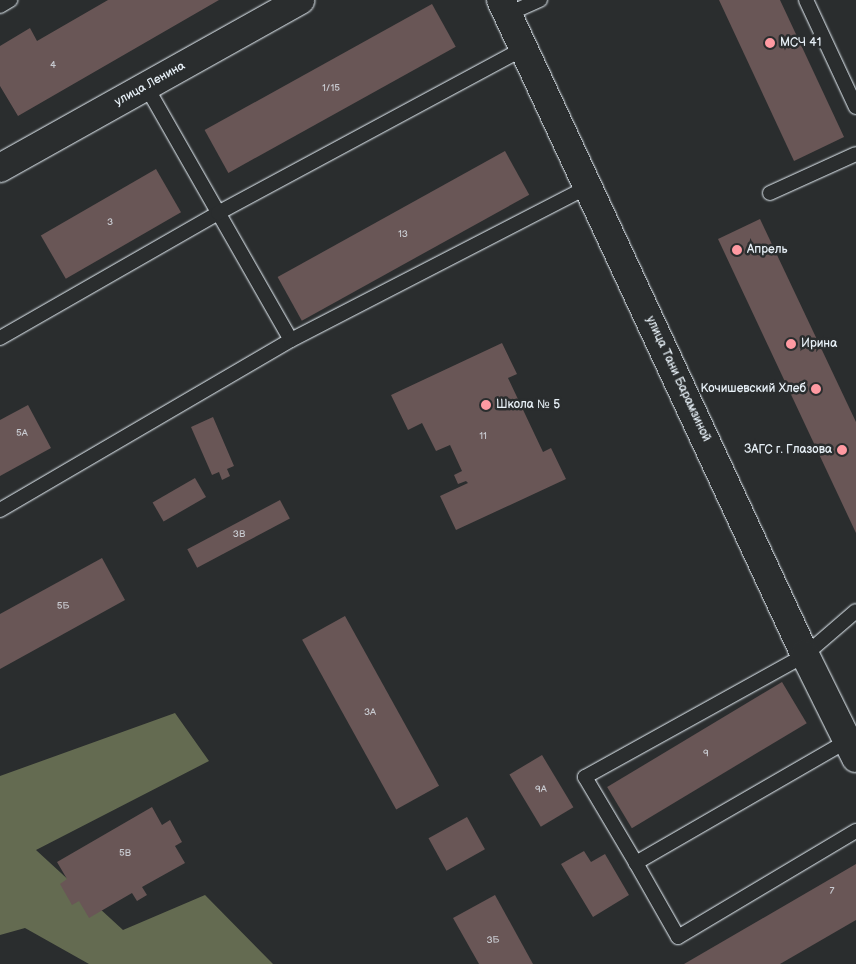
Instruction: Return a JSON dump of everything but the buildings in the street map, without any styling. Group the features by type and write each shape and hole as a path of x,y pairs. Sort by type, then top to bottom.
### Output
{"street":[{"name":"улица Ленина","path":"0,168 300,0"},
{"name":"улица Тани Барамзиной","path":"504,7 589,186 805,655 852,749"}],"lane":[{"path":"0,6 10,0"},
{"path":"504,7 540,0"},
{"path":"806,0 856,107"},
{"path":"0,338 218,213 524,48"},
{"path":"146,86 292,340"},
{"path":"770,193 856,154"},
{"path":"0,510 292,340 589,186"},
{"path":"856,611 805,655 586,777 678,937 856,831"},
{"path":"636,863 852,749"}],"green space":[{"path":"175,713 209,761 36,850 123,930 205,895 273,964 89,964 25,928 0,935 0,776"}],"place":[{"name":"МСЧ 41","path":"770,43"},
{"name":"Апрель","path":"737,250"},
{"name":"Ирина","path":"791,344"},
{"name":"Кочишевский Хлеб","path":"816,389"},
{"name":"Школа № 5","path":"486,405"},
{"name":"ЗАГС г. Глазова","path":"842,450"}]}
